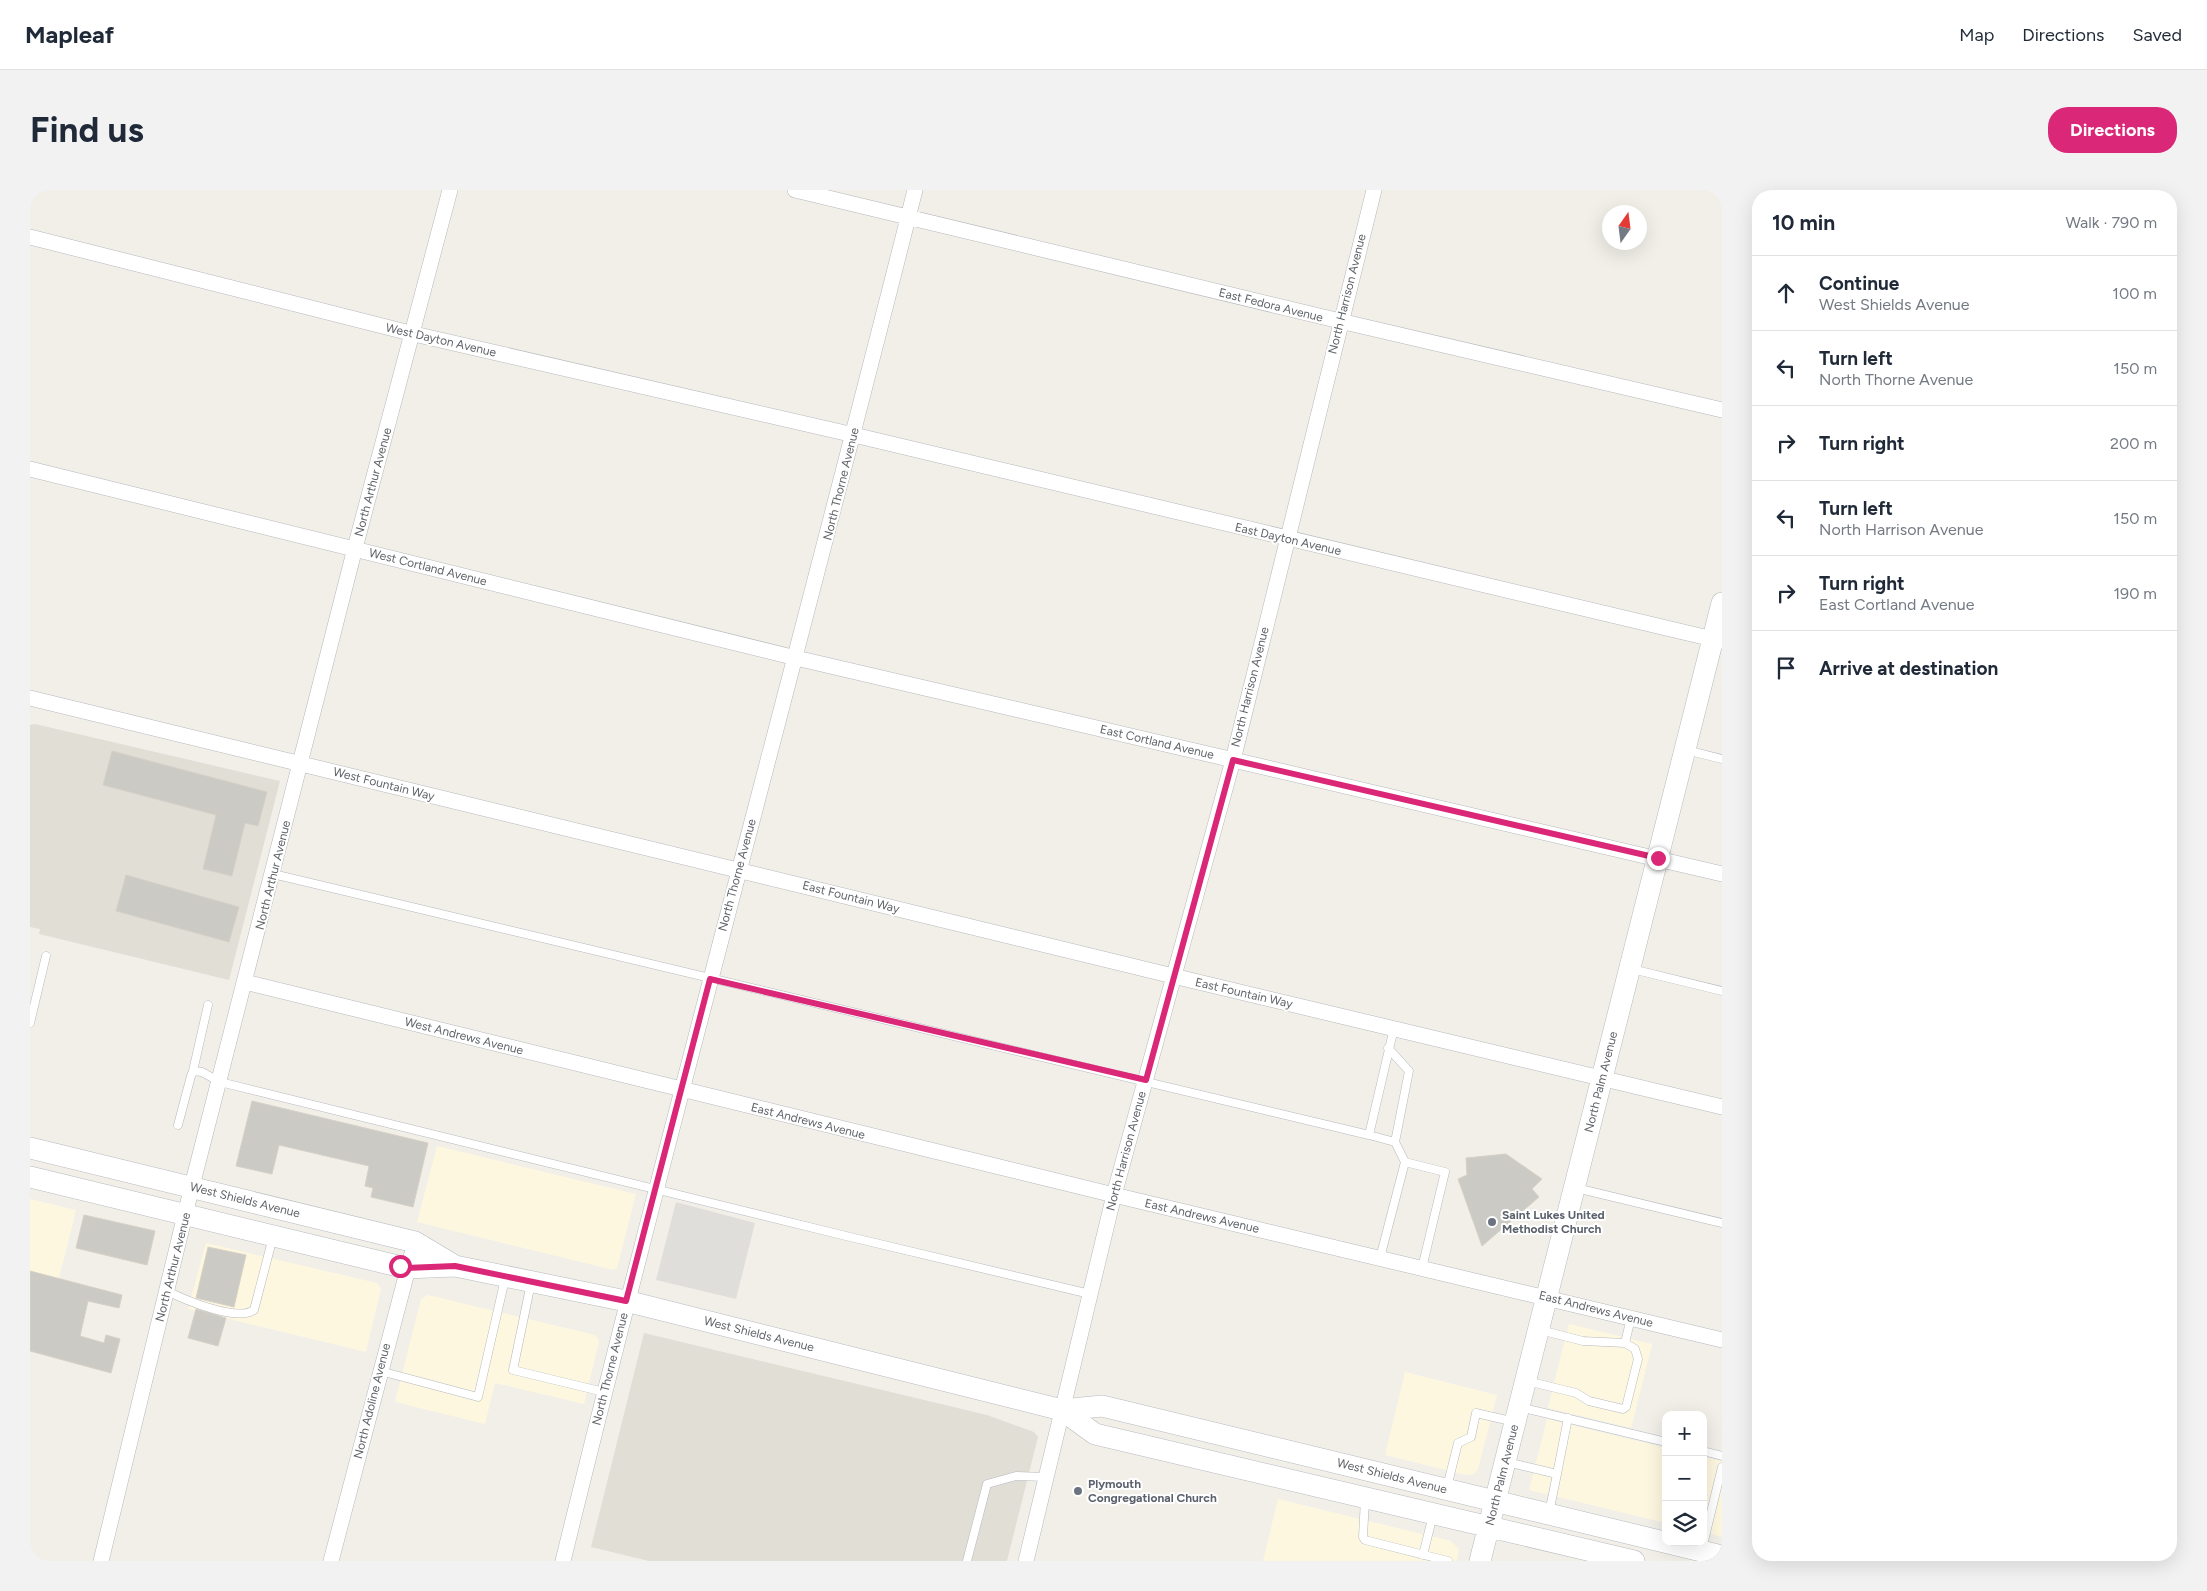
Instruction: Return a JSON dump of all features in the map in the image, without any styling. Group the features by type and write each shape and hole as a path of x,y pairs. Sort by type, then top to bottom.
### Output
{"main road":[{"name":"North Palm Avenue","path":"1480,1561 1658,858 1717,640 1722,603"},
{"name":"West Shields Avenue","path":"30,1148 192,1186 415,1242 455,1266"},
{"path":"30,1160 56,1165 88,1161"},
{"name":"West Shields Avenue","path":"30,1177 406,1268 455,1266 626,1301 1062,1410 1102,1406 1712,1554"},
{"name":"West Shields Avenue","path":"1062,1410 1095,1434 1612,1558 1634,1561"}],"street":[{"name":"North Arthur Avenue","path":"101,1561 192,1186 355,548 414,334 450,190"},
{"name":"East Fedora Avenue","path":"795,190 1340,321 1722,410"},
{"name":"North Thorne Avenue","path":"563,1561 626,1301 738,870 796,658 915,190"},
{"name":"North Harrison Avenue","path":"1026,1561 1114,1195 1233,760 1286,539 1374,190"},
{"name":"West Dayton Avenue","path":"30,237 414,334 854,434"},
{"name":"East Dayton Avenue","path":"854,434 1286,539 1717,640"},
{"name":"West Cortland Avenue","path":"30,469 796,658"},
{"name":"East Cortland Avenue","path":"796,658 1722,874"},
{"name":"West Fountain Way","path":"30,698 738,870"},
{"name":"East Fountain Way","path":"738,870 1722,1107"},
{"name":"West Andrews Avenue","path":"245,982 682,1090"},
{"name":"East Andrews Avenue","path":"682,1090 1722,1340"},
{"name":"North Adoline Avenue","path":"331,1561 406,1268 415,1242"}],"lane":[{"path":"1686,750 1722,759"},
{"path":"273,874 710,979 1146,1080 1395,1142"},
{"path":"30,1023 46,956"},
{"path":"1630,969 1722,991"},
{"path":"178,1125 208,1005"},
{"path":"1369,1135 1394,1028"},
{"path":"1380,1258 1405,1162 1395,1142 1410,1071 1388,1048"},
{"path":"193,1071 202,1072 220,1082 656,1190 1090,1294"},
{"path":"1405,1162 1445,1172 1422,1268"},
{"path":"1574,1188 1722,1223"},
{"path":"167,1291 190,1302 238,1314 249,1314 254,1310 273,1235"},
{"path":"380,1371 478,1397 506,1276"},
{"path":"531,1282 513,1370 604,1392"},
{"path":"1625,1343 1631,1318"},
{"path":"1525,1381 1576,1393 1589,1401 1623,1409 1626,1407 1638,1354 1635,1349 1625,1343 1583,1341 1538,1329"},
{"path":"1446,1489 1458,1443 1471,1437 1476,1413 1568,1418 1662,1441"},
{"path":"1549,1513 1568,1418"},
{"path":"1707,1452 1722,1456"},
{"path":"1505,1461 1557,1474"},
{"path":"1712,1554 1722,1468"},
{"path":"967,1561 987,1484 1016,1476 1046,1477"},
{"path":"1365,1498 1363,1537 1365,1540 1448,1561"},
{"path":"1423,1555 1433,1514"}],"shaded area":[{"path":"35,724 280,781 229,980 39,934 40,929 30,927 30,725"},
{"path":"437,1146 636,1194 617,1268 614,1270 417,1222"},
{"path":"30,1199 76,1210 59,1278 30,1271"},
{"path":"676,1202 755,1223 736,1299 656,1280"},
{"path":"206,1243 377,1283 381,1289 366,1352 188,1309"},
{"path":"428,1295 595,1335 599,1341 584,1404 495,1383 485,1424 395,1402 421,1299"},
{"path":"1569,1324 1652,1344 1631,1428 1548,1408"},
{"path":"644,1333 987,1415 1034,1432 1038,1437 1007,1561 649,1561 591,1547"},
{"path":"1405,1372 1497,1395 1478,1469 1474,1474 1466,1475 1385,1455"},
{"path":"1547,1419 1662,1447 1662,1522 1529,1490"},
{"path":"1707,1458 1722,1461 1722,1537 1707,1533"},
{"path":"1278,1499 1451,1541 1459,1549 1457,1561 1263,1561"}],"building":[{"path":"112,751 267,792 258,826 245,823 232,876 203,869 216,815 103,785"},
{"path":"126,875 239,907 229,942 116,911"},
{"path":"252,1101 428,1143 413,1207 371,1197 373,1188 365,1186 369,1166 279,1145 272,1174 236,1166"},
{"name":"Saint Lukes United Methodist Church","path":"1506,1154 1542,1179 1532,1189 1539,1197 1482,1246 1458,1179 1467,1175 1466,1158"},
{"path":"84,1215 155,1231 147,1265 76,1248"},
{"path":"208,1247 246,1255 234,1307 196,1298"},
{"path":"30,1271 122,1295 119,1308 88,1301 80,1336 104,1343 106,1335 120,1339 111,1373 30,1351"},
{"path":"196,1309 226,1318 218,1346 188,1338"}],"place":[{"name":"Saint Lukes United Methodist Church","path":"1492,1222"},
{"name":"Plymouth Congregational Church","path":"1078,1491"}],"route":[{"path":"400,1266 406,1268 455,1266 626,1301 710,979 1146,1080 1233,760 1658,858"}]}
